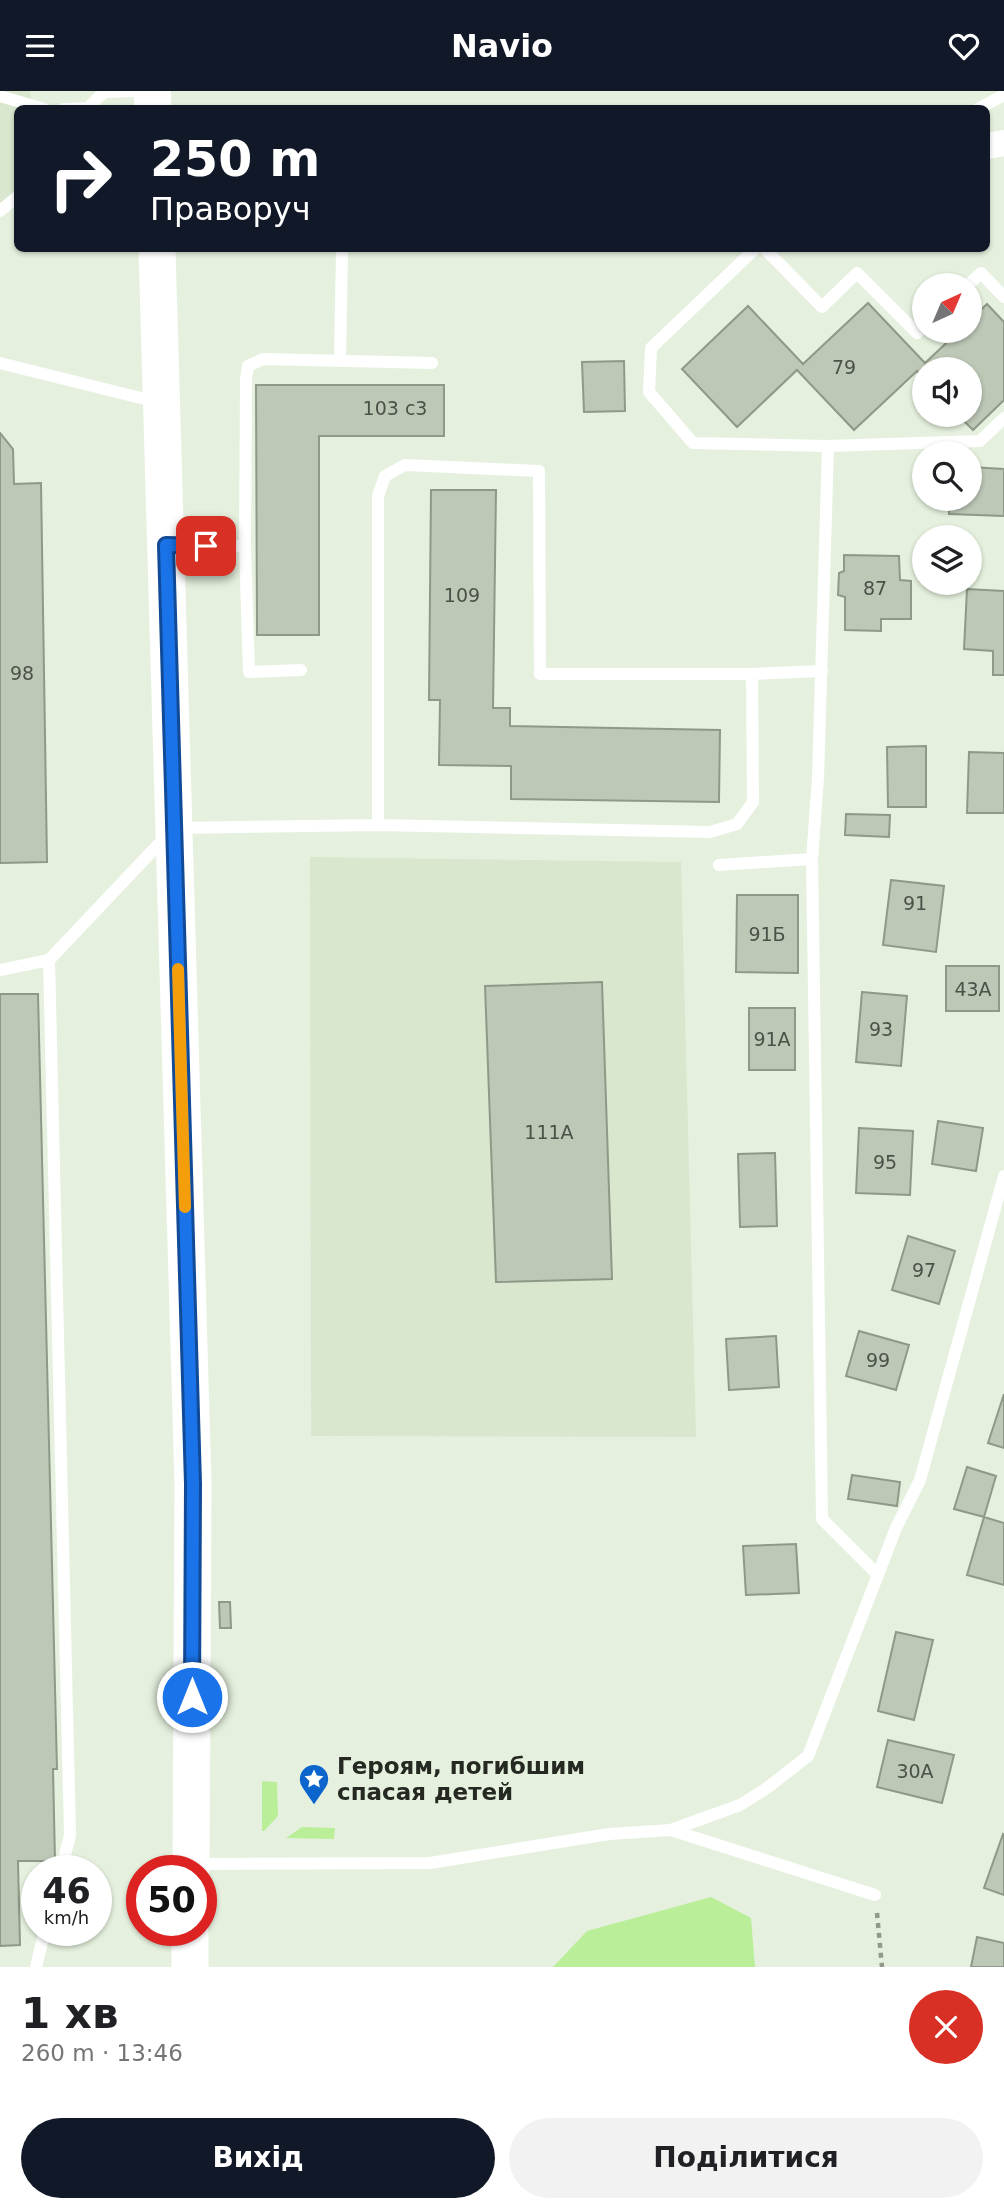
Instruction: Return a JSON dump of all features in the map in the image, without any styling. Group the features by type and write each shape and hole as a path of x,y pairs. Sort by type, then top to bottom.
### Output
{"main road":[{"path":"157,252 193,1484 191,1855"},
{"path":"190,1946 190,1967"}],"lane":[{"path":"91,105 104,92 133,91"},
{"path":"985,105 1004,95"},
{"path":"0,96 30,105"},
{"path":"0,211 14,199"},
{"path":"340,361 342,252"},
{"path":"752,252 650,348 649,392 693,443 828,446 980,441 1004,418"},
{"path":"768,252 822,306 857,273 912,328"},
{"path":"982,274 1004,297"},
{"path":"301,670 249,672 245,546 248,366 263,359 432,363"},
{"path":"0,363 161,403"},
{"path":"828,446 818,778 812,859 822,1519 878,1575"},
{"path":"377,825 379,496 385,475 405,465 539,471 540,674 752,674 822,671"},
{"path":"166,545 245,546"},
{"path":"0,970 49,960 174,828 377,825 710,832 737,824 753,802 752,674"},
{"path":"719,865 812,859"},
{"path":"49,960 70,1835 65,1855"},
{"path":"217,1867 430,1863 609,1834 671,1830 740,1805 808,1756 896,1528 920,1481 1004,1176"},
{"path":"671,1830 875,1895"},
{"path":"36,1967 41,1946"}],"path":[{"path":"875,1895 883,1967"}],"shaded area":[{"path":"0,91 30,91 32,105 14,105 14,193 0,212"},
{"path":"310,857 681,862 696,1437 311,1436"}],"green space":[{"path":"262,1781 277,1782 278,1816 264,1831 262,1831"},
{"path":"302,1827 335,1828 334,1839 286,1838"},
{"path":"711,1897 751,1918 755,1967 553,1967 587,1931"}],"building":[{"path":"868,303 919,357 912,357 912,376 854,430 797,370 737,427 682,369 748,306 803,364"},
{"path":"987,304 1004,322 1004,400 982,421 982,357 931,357 946,343 982,343 982,309"},
{"path":"624,361 625,411 584,412 582,362"},
{"path":"256,385 444,385 444,436 319,436 319,635 257,635"},
{"path":"0,433 13,449 14,484 41,483 47,862 0,863"},
{"path":"982,468 1004,469 1004,516 949,514 949,511 982,511"},
{"path":"431,490 496,490 493,708 510,708 510,726 720,730 719,802 511,799 511,766 439,765 440,700 429,700"},
{"path":"844,555 899,556 900,580 911,581 911,619 881,619 881,631 845,630 845,597 838,595 839,573 844,571"},
{"path":"982,590 1004,591 1004,675 993,675 993,651 964,649 967,595 982,595"},
{"path":"926,746 926,807 888,807 887,747"},
{"path":"969,752 1004,753 1004,813 967,813"},
{"path":"846,814 890,815 889,837 845,835"},
{"path":"891,880 944,886 936,952 883,945"},
{"path":"737,895 798,895 798,973 736,972"},
{"path":"946,966 999,966 999,1011 946,1011"},
{"path":"602,982 612,1279 496,1282 485,986"},
{"path":"862,992 907,996 901,1066 856,1062"},
{"path":"0,994 38,994 57,1769 53,1769 55,1855 21,1855 21,1861 18,1861 20,1945 0,1946"},
{"path":"749,1008 795,1008 795,1070 749,1070"},
{"path":"938,1121 983,1128 976,1171 932,1164"},
{"path":"859,1128 913,1131 910,1195 856,1193"},
{"path":"775,1153 777,1226 740,1227 738,1154"},
{"path":"908,1236 955,1251 939,1304 892,1290"},
{"path":"859,1331 909,1345 896,1390 846,1376"},
{"path":"776,1336 779,1387 729,1390 726,1339"},
{"path":"1004,1394 1004,1448 988,1443"},
{"path":"967,1467 996,1476 984,1517 954,1509"},
{"path":"852,1475 900,1482 897,1506 848,1499"},
{"path":"984,1517 1004,1523 1004,1585 967,1575"},
{"path":"796,1544 799,1593 746,1595 743,1546"},
{"path":"219,1602 230,1602 231,1628 220,1628"},
{"path":"896,1632 933,1640 914,1720 878,1711"},
{"path":"888,1740 954,1755 942,1803 877,1787"},
{"path":"1004,1835 1004,1895 984,1888"},
{"path":"977,1937 1004,1943 1004,1967 971,1967"}],"slow traffic":[{"path":"178,969 185,1207"}],"place":[{"name":"Героям, погибшим спасая детей","path":"314,1806"}],"route":[{"path":"192,1697 193,1484 166,545 206,546"}]}
